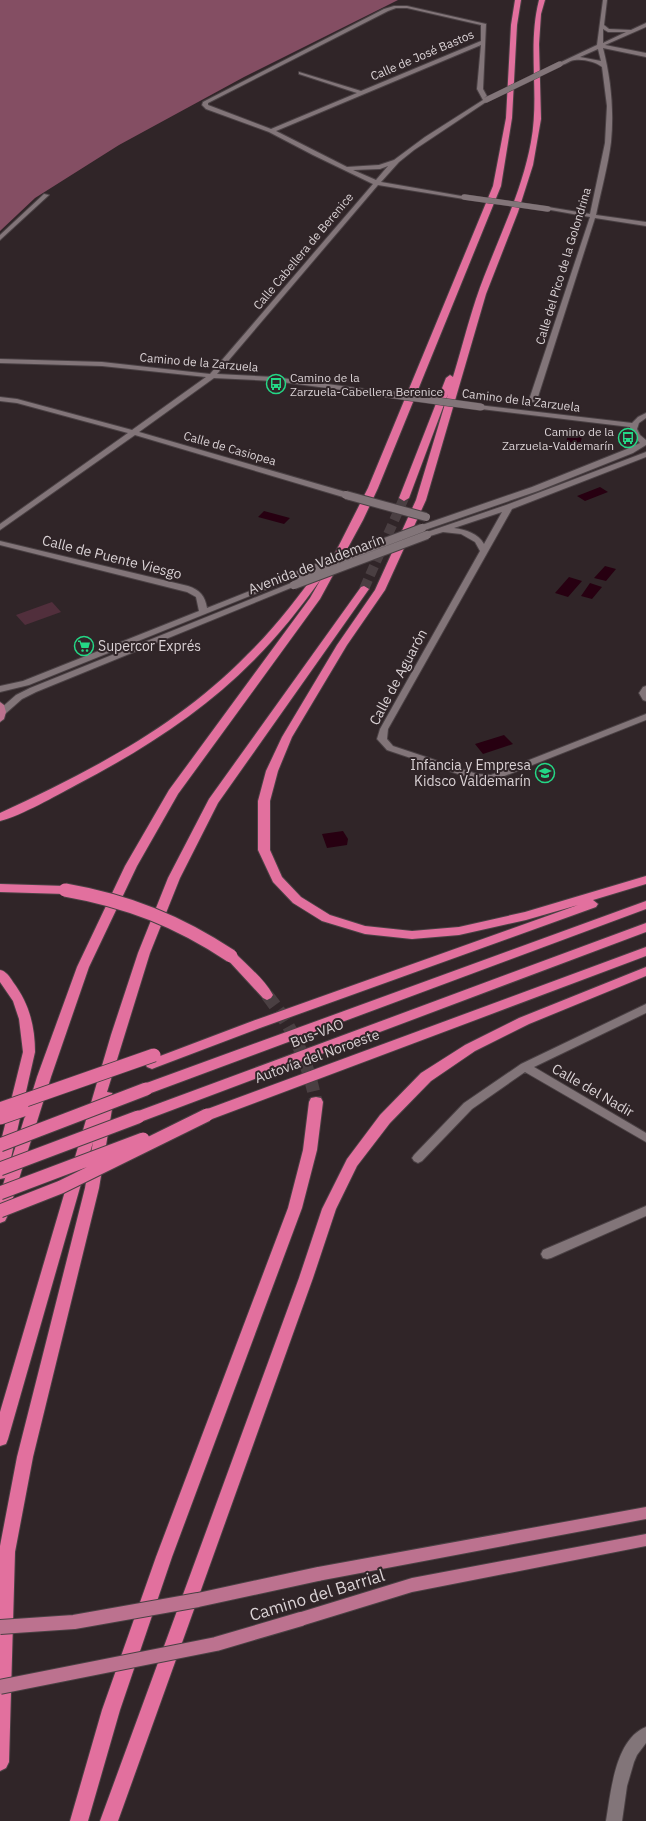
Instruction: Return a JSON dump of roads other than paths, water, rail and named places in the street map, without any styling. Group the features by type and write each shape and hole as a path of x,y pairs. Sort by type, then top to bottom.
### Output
{"highway":[{"path":"0,1217 44,1077 82,967 130,866 173,793 315,600 358,520 497,186 509,118 514,25 518,0"},
{"path":"404,498 522,190 533,153 538,118 536,27 542,0"},
{"path":"482,294 421,500 380,590 342,645 286,737 272,770 264,801 264,850 276,880 297,900 326,918 365,930 412,935 459,931 526,916 646,880"},
{"path":"0,817 61,788 116,759 174,722 215,690 239,670 300,602 358,520"},
{"path":"0,1439 116,1035 144,953 174,878 214,802 262,730 364,589"},
{"path":"0,1109 254,1025 646,884"},
{"path":"0,888 65,890 118,900 163,916 186,927 231,956 253,978 267,995"},
{"name":"Autovía del Noroeste","path":"0,1145 146,1089 646,905"},
{"name":"Bus-VAO","path":"0,1169 646,927"},
{"name":"Autovía del Noroeste","path":"0,1193 646,951"},
{"path":"109,1821 306,1278 329,1208 352,1164 385,1118 426,1076 470,1048 524,1021 646,971"},
{"path":"0,974 11,986 22,1004 29,1032 29,1052 0,1174"},
{"path":"0,1762 7,1552 25,1457 92,1188 116,1035"},
{"path":"0,1118 153,1059"},
{"path":"79,1821 111,1710 164,1557 295,1208 310,1150 316,1102"},
{"path":"0,1211 61,1187 207,1115"}],"main road":[{"name":"Camino del Barrial","path":"0,1627 74,1622 198,1600 318,1574 646,1513"},
{"name":"Camino del Barrial","path":"0,1687 216,1644 412,1585 646,1540"}],"street":[{"name":"Calle del Pico de la Golondrina","path":"533,400 592,216 608,143 610,106 605,66 600,46 601,25 605,0"},
{"name":"Calle de José Bastos","path":"396,7 407,7 484,24 484,42 271,131 208,108 205,105 206,102 298,54 386,10 396,7"},
{"path":"601,25 608,30 618,32 634,30"},
{"name":"Calle Cabellera de Berenice","path":"0,528 212,376 377,183 382,174 399,160 454,120 486,100 646,25"},
{"path":"484,42 480,89 486,100"},
{"path":"600,46 646,55"},
{"path":"574,58 598,61 605,66"},
{"path":"301,73 361,93"},
{"path":"271,131 377,183 646,224"},
{"path":"344,168 380,167 399,160"},
{"path":"0,238 46,195"},
{"name":"Camino de la Zarzuela","path":"0,361 102,364 212,376 274,379 481,407 634,425"},
{"name":"Calle de Casiopea","path":"0,399 17,402 134,433 426,517 451,526"},
{"path":"506,410 533,400 538,407 556,415"},
{"path":"646,415 638,419 634,425 636,436 646,443"},
{"name":"Avenida de Valdemarín","path":"1,712 19,697 33,690 425,531 439,521 535,489 630,451 646,443"},
{"name":"Avenida de Valdemarín","path":"0,689 26,683 298,575 425,531 438,531 509,507 646,454"},
{"name":"Calle de Aguarón","path":"509,507 384,730 382,740 390,748 476,777 492,778 646,717"},
{"path":"438,531 461,532 475,538 479,540 484,551"},
{"path":"475,538 483,538 494,534"},
{"name":"Calle de Puente Viesgo","path":"0,543 196,592 203,602 203,612"},
{"path":"646,689 643,693 646,698"},
{"name":"Calle del Nadir","path":"418,1158 468,1106 525,1067 646,1008"},
{"name":"Calle del Nadir","path":"525,1067 646,1138"},
{"path":"547,1254 646,1211"},
{"path":"614,1821 628,1756 640,1738 646,1734"}],"tunnel":[{"path":"364,589 404,498"},
{"path":"267,995 285,1020 304,1059 316,1102"}],"place":[{"name":"Camino de la Zarzuela-Cabellera Berenice","path":"276,384"},
{"name":"Camino de la Zarzuela-Valdemarín","path":"628,438"},
{"name":"Supercor Exprés","path":"84,646"},
{"name":"Infancia y Empresa Kidsco Valdemarín","path":"545,773"}]}
